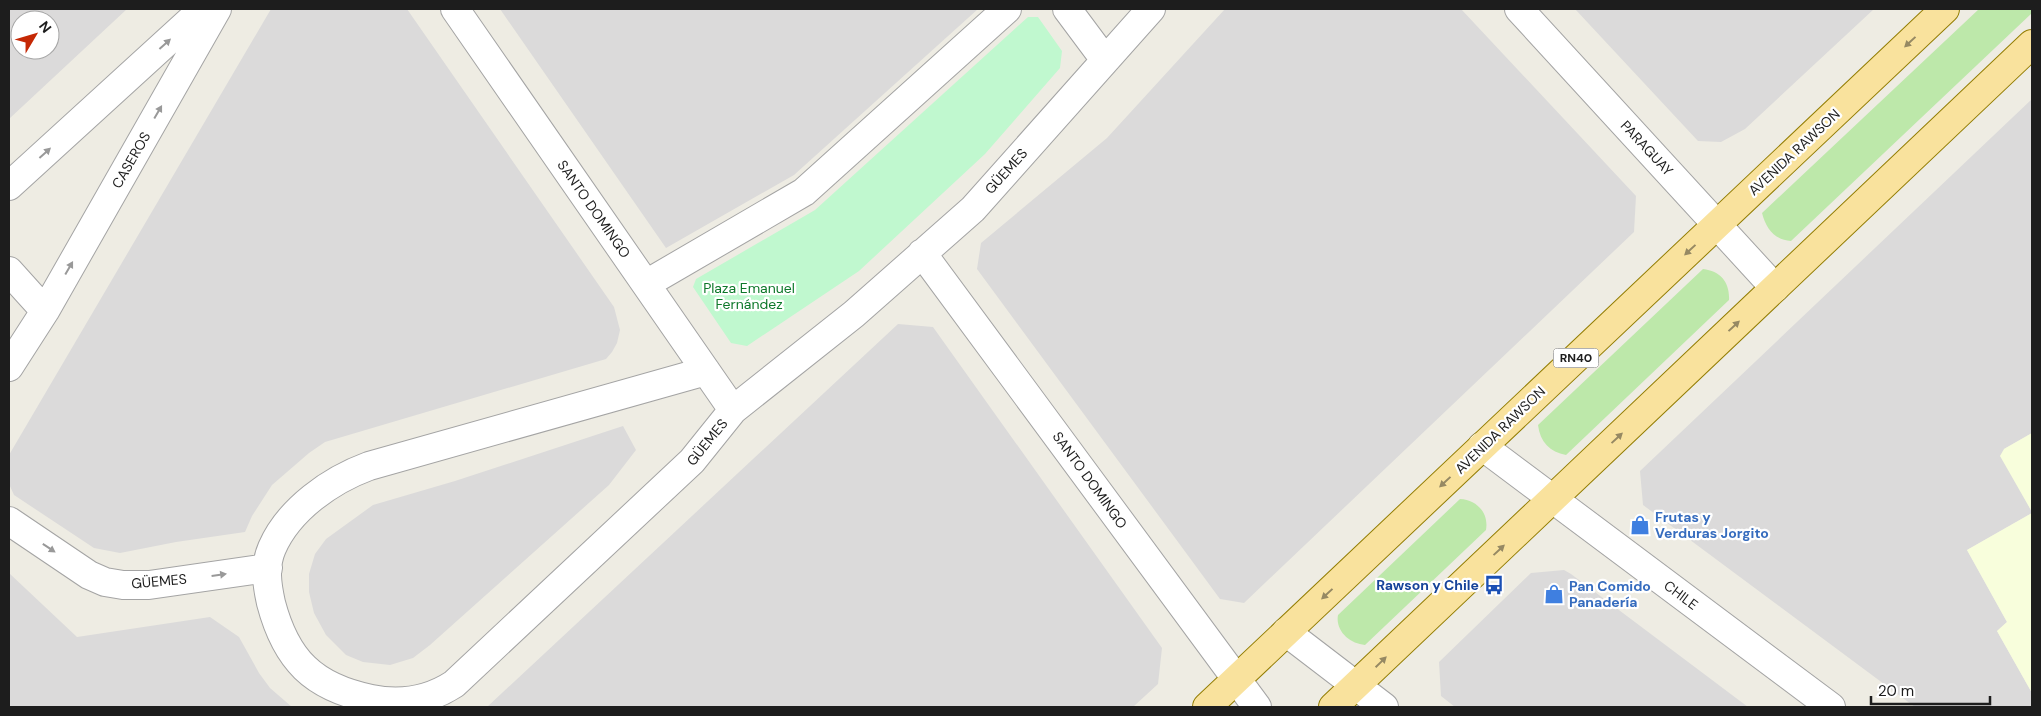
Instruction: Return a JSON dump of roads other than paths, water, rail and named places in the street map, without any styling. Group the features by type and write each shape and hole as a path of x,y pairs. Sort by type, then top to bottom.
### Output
{"main road":[{"name":"AVENIDA RAWSON","path":"1207,707 1945,9"},
{"path":"1332,707 2032,44"}],"street":[{"path":"9,186 203,9"},
{"name":"CASEROS","path":"9,367 45,310 217,9"},
{"name":"SANTO DOMINGO","path":"455,9 733,410"},
{"path":"646,284 804,192 1007,9"},
{"path":"1067,9 1105,60"},
{"name":"GÜEMES","path":"706,371 354,471 316,495 289,522 273,547 268,568 268,588 275,618 292,654 302,667 320,681 357,696 396,703 415,701 445,690 454,684 692,461 733,410 854,314 973,208 1151,9"},
{"name":"PARAGUAY","path":"1519,9 1775,288"},
{"name":"SANTO DOMINGO","path":"922,253 1257,707"},
{"path":"9,271 45,310"},
{"name":"CHILE","path":"1482,446 1831,707"},
{"name":"GÜEMES","path":"9,521 88,575 105,582 123,585 149,584 268,568"},
{"path":"1286,632 1384,707"}],"place":[{"name":"Frutas y Verduras Jorgito","path":"1640,525"},
{"name":"Rawson y Chile","path":"1494,585"},
{"name":"Pan Comido Panadería","path":"1554,594"}],"park label":[{"name":"Plaza Emanuel Fernández","path":"749,296"}]}
